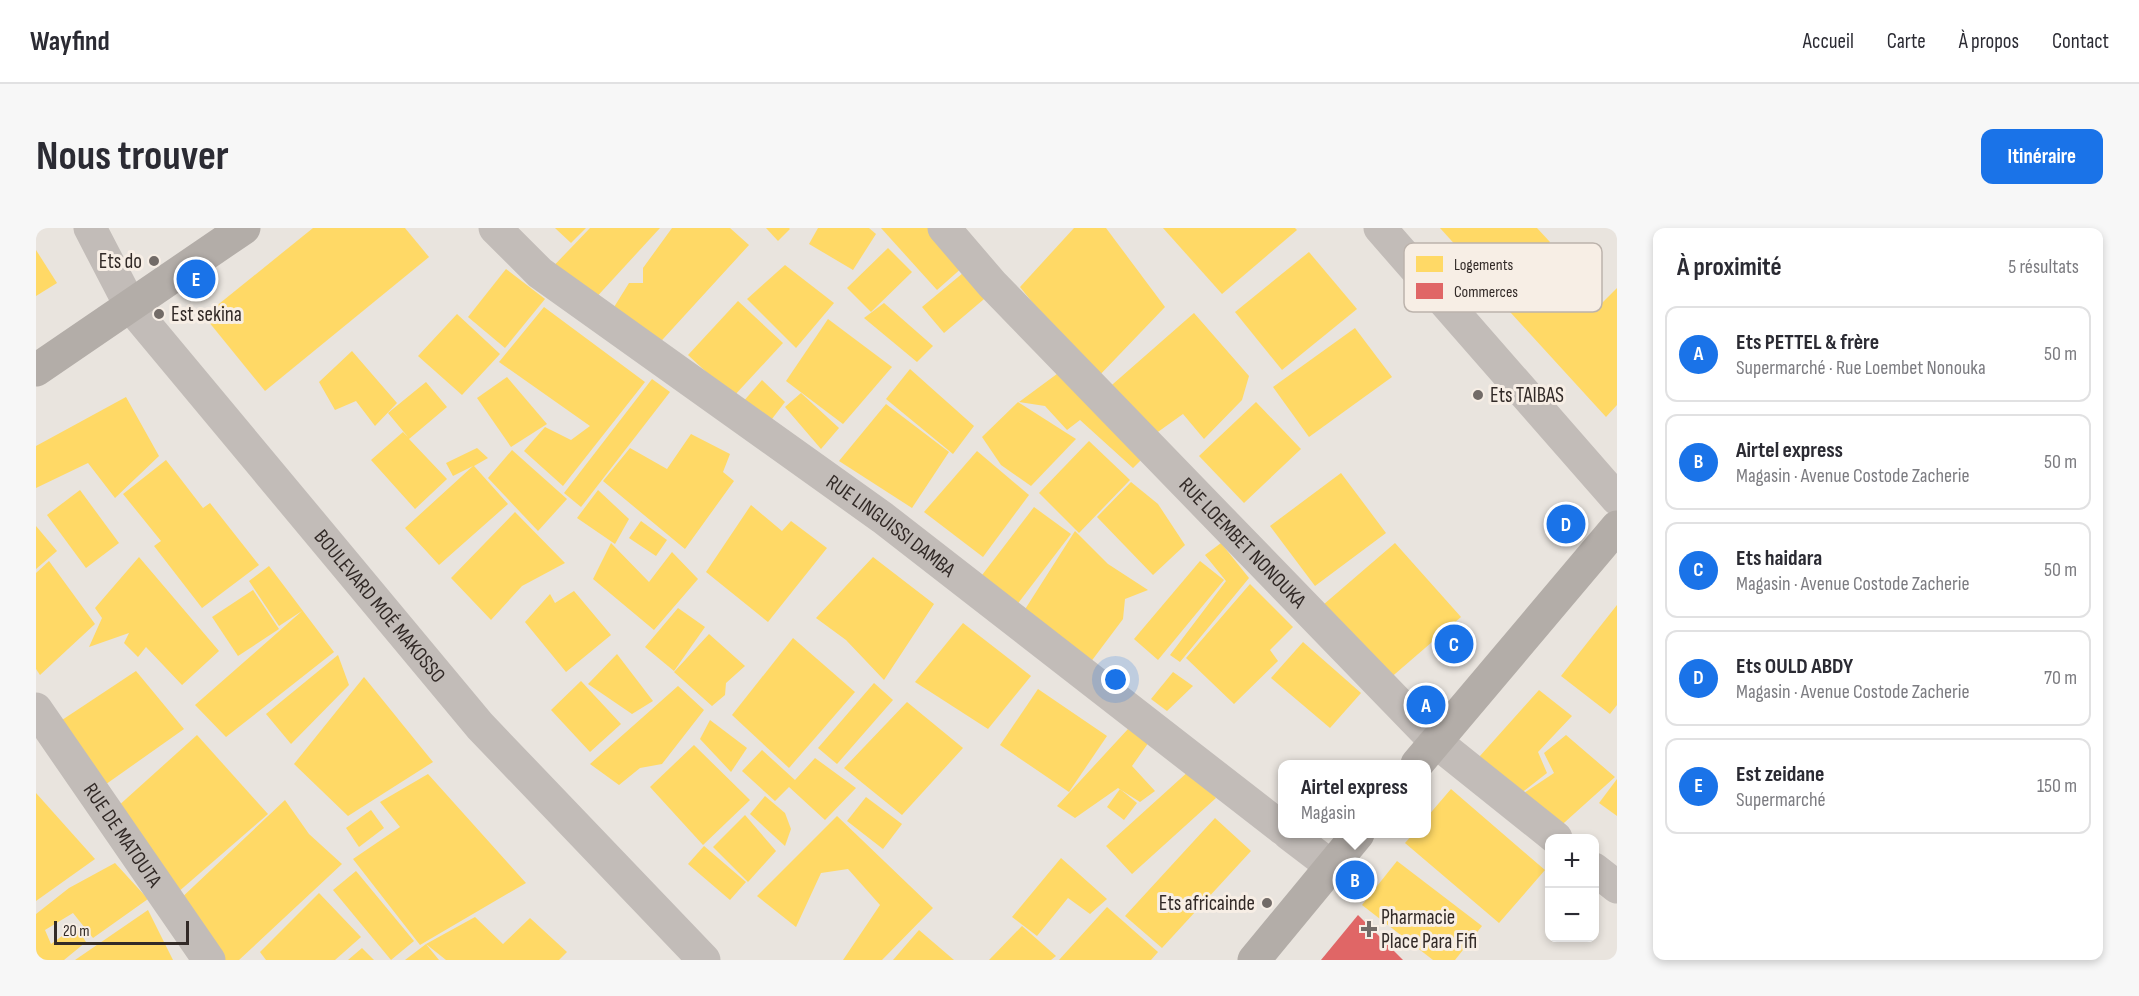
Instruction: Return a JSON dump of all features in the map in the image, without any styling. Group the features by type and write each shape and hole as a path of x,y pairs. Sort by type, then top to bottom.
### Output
{"street":[{"name":"BOULEVARD MOÉ MAKOSSO","path":"90,228 131,307 480,726 704,960"},
{"path":"36,370 244,228"},
{"name":"RUE LINGUISSI DAMBA","path":"495,228 540,273 883,518 1278,825"},
{"name":"RUE LOEMBET NONOUKA","path":"944,228 992,284 1426,753 1550,834"},
{"path":"1380,228 1404,255"},
{"path":"1453,312 1617,499"},
{"path":"1426,753 1617,526"},
{"name":"RUE DE MATOUTA","path":"36,710 209,960"},
{"path":"1294,838 1331,866"},
{"path":"1254,960 1355,838"},
{"path":"1599,873 1617,887"}],"building: Logements":[{"path":"313,228 405,228 429,257 265,391 204,316"},
{"path":"555,228 586,228 571,243"},
{"path":"590,228 660,228 592,302 544,276"},
{"path":"672,228 730,228 749,245 653,350 611,312 629,283 643,283 643,268"},
{"path":"766,228 789,228 790,229 778,241"},
{"path":"818,228 869,228 876,234 853,270 809,244"},
{"path":"881,228 931,228 964,266 937,290"},
{"path":"1074,228 1106,228 1165,307 1095,380 1020,287"},
{"path":"1163,228 1295,228 1297,230 1222,294"},
{"path":"1440,228 1537,228 1550,242 1549,243 1454,243"},
{"path":"888,248 912,272 871,312 847,288"},
{"path":"36,250 57,283 36,296"},
{"path":"1309,252 1357,309 1282,370 1235,312"},
{"path":"785,265 834,303 796,348 747,299"},
{"path":"969,268 990,294 944,333 922,307"},
{"path":"506,269 545,299 505,348 468,317"},
{"path":"1617,288 1617,405 1606,417 1510,312 1602,312 1602,303"},
{"path":"738,301 783,343 733,397 688,355"},
{"path":"884,303 933,346 917,362 864,318"},
{"path":"544,307 645,382 563,486 524,451 545,427 571,440 590,426 499,362"},
{"path":"1194,313 1249,376 1242,400 1204,439 1183,414 1148,439 1105,391"},
{"path":"457,314 500,354 462,395 418,356"},
{"path":"828,319 892,367 843,424 786,381"},
{"path":"1355,328 1392,377 1309,437 1273,387"},
{"path":"352,351 397,403 375,426 356,401 335,410 319,382"},
{"path":"910,369 974,426 953,454 886,399"},
{"path":"1061,371 1143,458 1133,468 1080,420 1067,430 1045,406 1019,402"},
{"path":"507,377 547,424 511,447 477,398"},
{"path":"652,379 670,392 581,507 564,493"},
{"path":"762,380 785,402 762,432 736,410"},
{"path":"426,382 447,407 409,439 447,479 415,509 371,460 403,432 408,437 388,413"},
{"path":"801,393 839,428 821,449 785,407"},
{"path":"126,397 159,456 115,498 88,463 36,488 36,446"},
{"path":"1018,402 1076,439 1031,486 1001,465 982,437"},
{"path":"1256,402 1301,449 1244,503 1199,456"},
{"path":"886,404 949,452 912,508 839,461"},
{"path":"691,434 730,454 723,472 734,481 685,549 603,481 630,448 667,469"},
{"path":"1089,441 1130,480 1079,533 1039,493"},
{"path":"477,448 488,458 474,466 508,504 439,565 405,528 473,466 453,476 446,463"},
{"path":"512,450 567,499 538,531 488,478"},
{"path":"977,451 1029,495 983,557 924,512"},
{"path":"166,460 203,508 210,503 259,565 202,608 154,546 161,541 123,494"},
{"path":"1341,473 1386,533 1315,586 1270,526"},
{"path":"1131,482 1158,504 1185,545 1153,575 1097,517"},
{"path":"80,490 119,543 86,568 47,515"},
{"path":"598,490 629,519 615,544 577,518"},
{"path":"751,505 782,531 791,521 827,548 768,622 706,572"},
{"path":"1034,507 1071,534 1013,610 976,583"},
{"path":"515,512 565,563 522,586 491,620 451,578"},
{"path":"641,521 667,540 656,556 629,538"},
{"path":"36,526 57,551 36,569"},
{"path":"1075,531 1108,564 1148,590 1125,599 1123,619 1087,667 1022,614"},
{"path":"611,543 649,582 672,552 698,579 654,630 593,579"},
{"path":"1221,543 1249,578 1180,662 1170,655 1226,581 1205,555"},
{"path":"1395,543 1461,617 1388,680 1323,605"},
{"path":"139,557 219,651 182,685 146,647 138,657 124,643 129,633 89,647 102,618 95,608"},
{"path":"873,557 934,604 884,680 846,640 816,618"},
{"path":"49,561 95,624 40,675 36,669 36,573"},
{"path":"1200,561 1224,580 1158,660 1134,639"},
{"path":"269,566 334,652 226,737 195,705 302,611 279,626 249,581"},
{"path":"1250,584 1293,627 1270,650 1278,661 1234,704 1186,658"},
{"path":"253,590 279,629 238,656 212,617"},
{"path":"574,591 611,635 566,672 525,622 550,594 555,603"},
{"path":"1617,605 1617,705 1610,714 1561,676"},
{"path":"678,608 705,627 674,671 645,647"},
{"path":"963,623 1031,676 988,729 915,682"},
{"path":"709,634 745,666 726,683 725,695 712,706 674,672"},
{"path":"793,638 855,692 789,768 732,715"},
{"path":"1303,642 1361,693 1330,728 1271,678"},
{"path":"617,654 653,701 632,714 588,684"},
{"path":"338,655 349,685 291,744 266,714"},
{"path":"136,671 184,729 102,787 59,722"},
{"path":"1173,672 1193,686 1167,711 1151,699"},
{"path":"364,677 433,762 348,816 294,764"},
{"path":"581,681 621,724 590,752 551,710"},
{"path":"874,683 893,700 837,764 818,748"},
{"path":"678,686 704,710 662,764 640,768 619,785 590,764"},
{"path":"1038,689 1107,736 1069,792 1000,745"},
{"path":"1539,690 1572,716 1538,752 1547,773 1511,801 1471,766"},
{"path":"907,702 963,748 902,815 844,768"},
{"path":"710,720 747,748 731,772 700,739"},
{"path":"1128,729 1149,742 1132,766 1155,791 1140,802 1118,788 1075,818 1057,806"},
{"path":"197,735 268,814 177,893 116,808"},
{"path":"1566,735 1615,777 1555,831 1524,793 1554,773 1544,753"},
{"path":"694,745 750,800 703,845 650,787"},
{"path":"762,750 795,780 815,758 856,788 825,820 789,787 775,801 742,771"},
{"path":"1190,770 1216,798 1132,874 1106,846"},
{"path":"428,774 526,883 420,945 353,859 400,827 380,802"},
{"path":"1617,779 1617,816 1599,803"},
{"path":"1120,789 1137,803 1124,820 1107,807"},
{"path":"1451,789 1545,870 1499,923 1405,843 1409,838 1431,838 1431,812"},
{"path":"36,793 95,859 36,901"},
{"path":"765,796 785,813 791,829 785,846 750,814"},
{"path":"866,797 902,824 883,849 847,821"},
{"path":"285,800 309,834 342,864 239,960 211,960 177,902"},
{"path":"371,810 384,828 359,847 346,828"},
{"path":"745,815 776,851 748,882 713,847"},
{"path":"837,816 933,908 882,960 843,960 880,905 848,869 821,873 796,927 757,896"},
{"path":"1215,818 1251,851 1162,948 1125,916"},
{"path":"704,846 746,882 730,900 688,864"},
{"path":"1061,858 1107,899 1090,914 1068,898 1037,936 1012,917"},
{"path":"1397,861 1482,926 1455,960 1433,960 1362,905"},
{"path":"115,863 148,899 93,938 73,913 45,930 51,944 76,926 86,942 64,960 36,960 36,914 69,888"},
{"path":"356,871 414,941 391,960 333,890"},
{"path":"319,893 361,937 335,960 266,960 260,952"},
{"path":"1107,907 1158,952 1151,960 1059,960"},
{"path":"148,910 173,960 75,960"},
{"path":"475,917 503,944 530,918 567,952 559,960 446,960 426,944"},
{"path":"1022,926 1056,956 1051,960 989,960"},
{"path":"919,930 954,960 893,960"},
{"path":"426,944 439,960 405,960"},
{"path":"362,948 374,960 348,960"}],"building: Commerces":[{"path":"1358,915 1403,960 1321,960"}],"place":[{"name":"Ets do","path":"154,261"},
{"name":"Est zeidane","path":"196,279"},
{"name":"Est sekina","path":"159,314"},
{"name":"Ets TAIBAS","path":"1478,395"},
{"name":"Ets OULD ABDY","path":"1566,524"},
{"name":"Ets haidara","path":"1454,644"},
{"name":"Ets PETTEL & frère","path":"1426,705"},
{"name":"Airtel express","path":"1355,880"},
{"name":"Ets africainde","path":"1267,903"},
{"name":"Pharmacie Place Para Fifi","path":"1369,929"}]}
